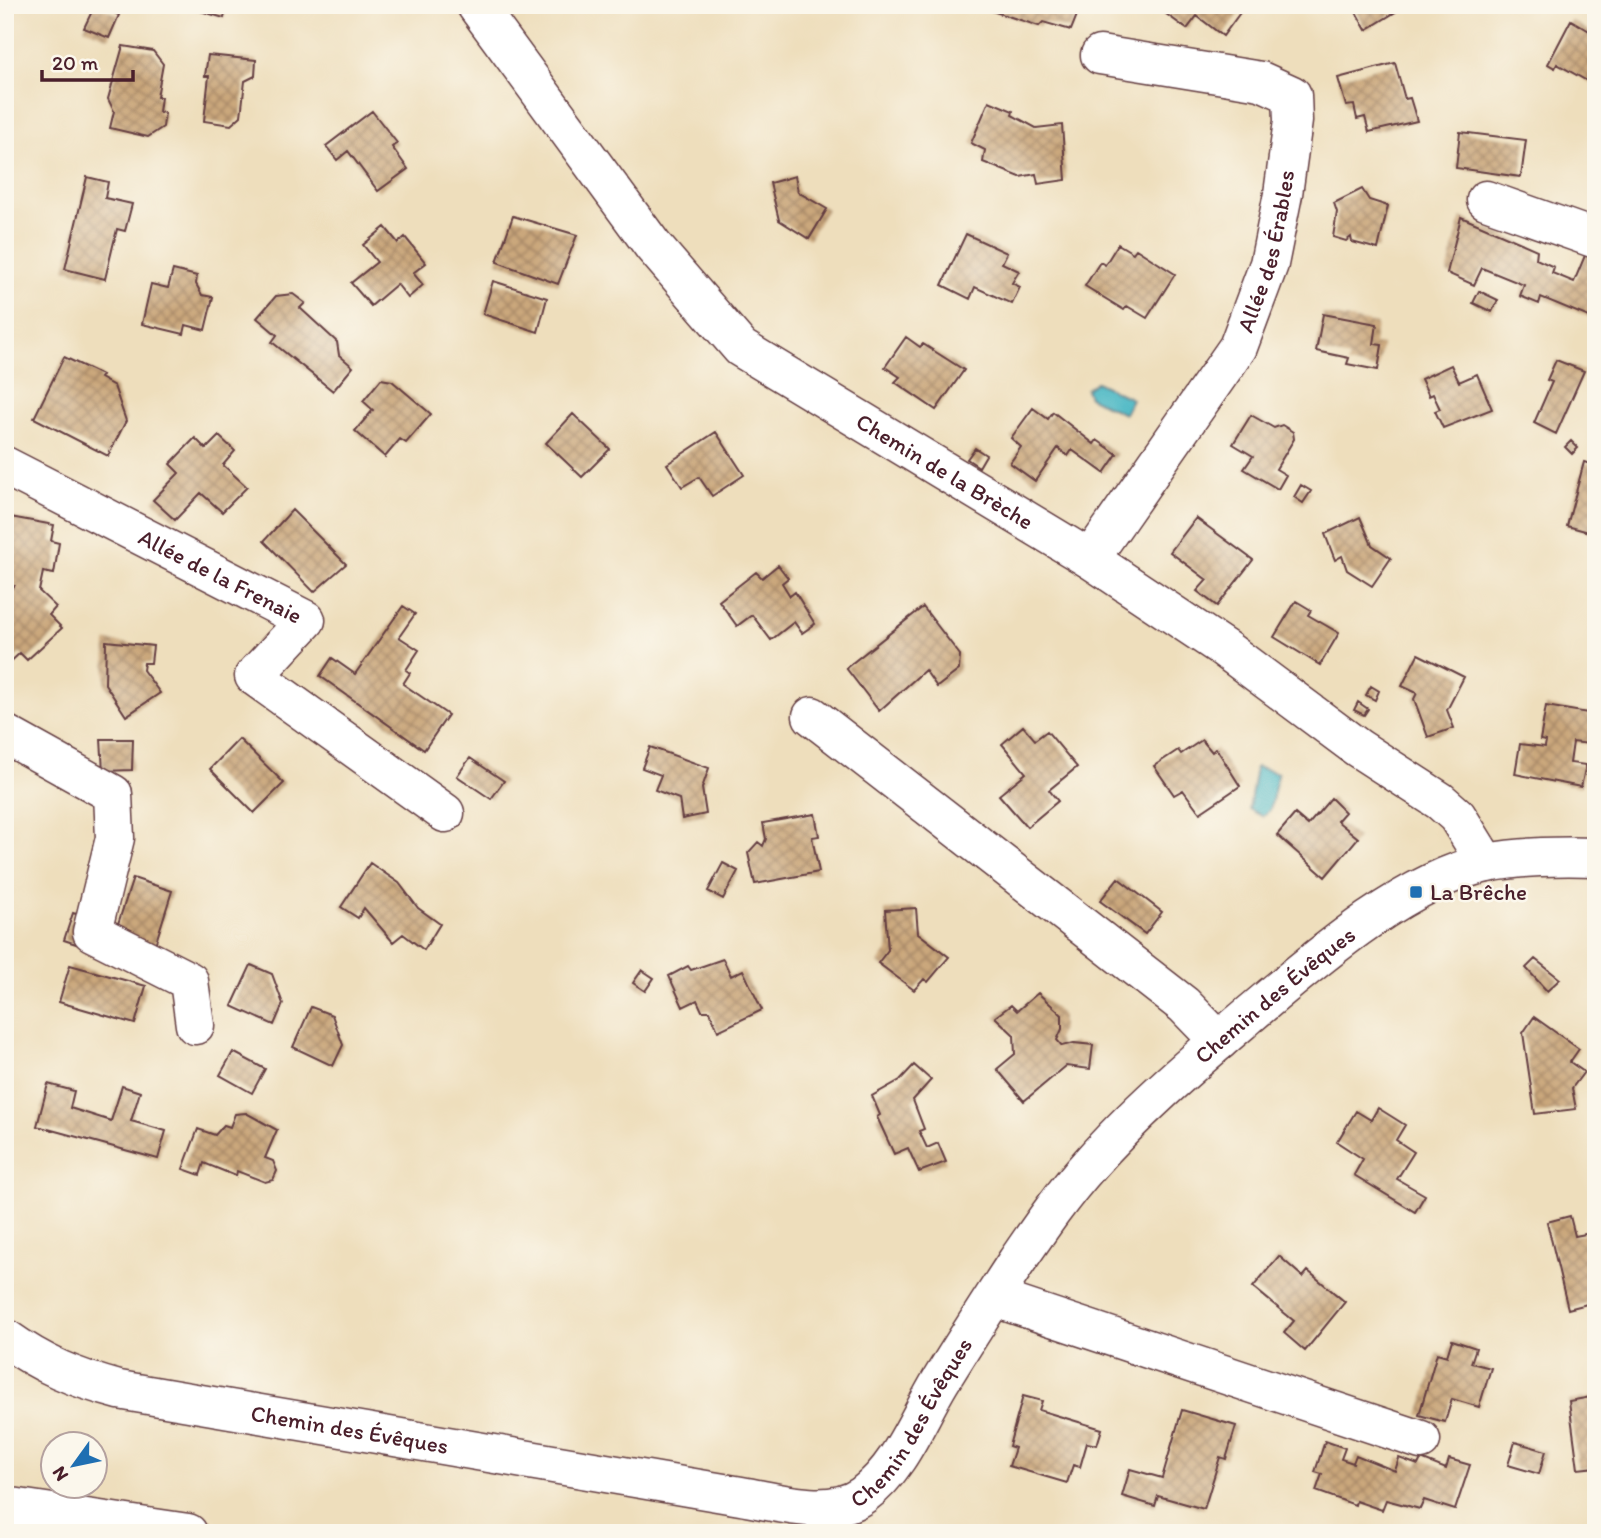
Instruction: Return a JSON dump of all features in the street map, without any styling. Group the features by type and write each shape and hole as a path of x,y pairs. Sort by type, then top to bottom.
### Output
{"street":[{"name":"Chemin de la Brèche","path":"476,5 653,246 741,348 1090,559 1225,649 1358,748 1440,801 1457,816 1486,863"},
{"name":"Allée des Érables","path":"1090,559 1238,347 1269,264 1283,194 1293,121 1292,95 1261,81 1100,55"},
{"path":"1486,200 1596,239"},
{"name":"Allée de la Frenaie","path":"5,466 306,620 254,676 445,813"},
{"path":"812,716 1174,996 1219,1041"},
{"path":"5,734 113,794 115,838 92,932 189,981 195,1025"},
{"path":"1595,857 1596,869"},
{"name":"Chemin des Évêques","path":"5,1338 33,1358 73,1378 119,1390 741,1496 807,1506 840,1506 861,1497 885,1477 940,1382 1018,1260 1087,1166 1134,1118 1219,1041 1315,959 1416,892 1486,863 1595,857"},
{"path":"995,1297 1421,1440"},
{"path":"5,1506 188,1533"}],"water":[{"path":"1096,382 1132,399 1124,414 1089,397 1086,389"},
{"path":"1256,767 1278,773 1270,810 1262,816 1249,809"}],"building":[{"path":"95,5 119,15 109,38 84,28"},
{"path":"180,5 227,5 224,18"},
{"path":"987,5 1081,5 1071,30 1043,22 1039,26 986,9"},
{"path":"1166,5 1236,5 1242,10 1223,36 1197,16 1187,29 1162,11"},
{"path":"1352,5 1407,5 1366,30"},
{"path":"1571,20 1596,35 1596,86 1557,64 1555,68 1548,64"},
{"path":"123,46 153,51 163,64 157,97 161,97 159,112 165,113 163,127 148,137 110,128 114,111 108,99"},
{"path":"208,55 256,60 255,76 245,81 241,116 231,125 204,121 209,76 205,76"},
{"path":"1395,63 1405,99 1410,98 1417,121 1369,132 1365,117 1357,119 1354,105 1346,106 1338,78"},
{"path":"989,101 1013,111 1012,115 1036,128 1062,125 1066,180 1038,184 1036,174 1020,177 983,162 985,150 971,143"},
{"path":"372,111 397,143 392,147 408,169 378,191 348,151 337,160 326,146"},
{"path":"1460,132 1526,140 1521,177 1456,168"},
{"path":"795,176 798,192 827,209 809,239 779,220 770,183"},
{"path":"87,177 108,182 105,198 132,204 125,231 117,229 105,279 65,269"},
{"path":"1362,189 1369,200 1388,206 1378,249 1352,242 1351,237 1346,241 1333,237 1337,212 1334,203"},
{"path":"513,216 577,235 558,284 497,262"},
{"path":"1461,217 1537,250 1536,259 1554,267 1552,273 1574,282 1586,253 1596,258 1596,320 1541,297 1539,304 1520,296 1524,285 1482,268 1474,285 1447,273"},
{"path":"385,227 398,243 405,237 426,263 413,273 423,285 408,298 397,284 371,306 351,283 377,262 363,245"},
{"path":"966,234 1007,253 1002,263 1019,271 1012,283 1020,287 1012,304 975,287 970,299 942,285"},
{"path":"1118,244 1133,253 1136,249 1175,274 1147,318 1127,306 1124,310 1085,286 1100,262 1105,265"},
{"path":"173,270 197,276 196,284 202,295 213,297 205,330 186,325 184,334 142,324 151,284 168,288"},
{"path":"493,281 547,298 538,332 483,314"},
{"path":"1479,291 1498,300 1492,312 1473,303"},
{"path":"293,294 305,303 300,308 337,342 339,355 353,367 333,391 272,342 277,335 257,318 276,296"},
{"path":"1323,314 1377,324 1374,344 1382,345 1378,370 1347,364 1349,358 1316,351"},
{"path":"906,337 920,347 923,344 964,370 936,410 895,382 900,377 885,367"},
{"path":"64,357 102,375 100,378 114,386 126,421 108,456 34,418"},
{"path":"1556,360 1584,371 1556,434 1534,423 1552,382 1547,380"},
{"path":"1451,365 1459,382 1477,374 1492,409 1443,428 1435,411 1440,409 1433,394 1429,396 1421,379"},
{"path":"381,379 392,381 431,414 406,443 400,439 385,457 355,431 373,410 363,401"},
{"path":"1033,408 1048,419 1053,412 1094,444 1097,440 1117,454 1104,473 1072,450 1068,456 1058,448 1035,481 1010,463 1021,447 1011,438"},
{"path":"573,414 610,449 582,477 546,443"},
{"path":"1251,415 1274,428 1282,425 1293,432 1294,439 1276,469 1286,475 1278,489 1244,469 1253,456 1233,444"},
{"path":"716,432 744,475 712,496 699,477 682,487 667,464"},
{"path":"219,436 235,451 223,465 247,487 222,512 201,493 175,520 153,500 179,473 170,464 195,438 206,449"},
{"path":"1571,441 1578,448 1572,454 1565,447"},
{"path":"975,448 986,455 979,467 967,459"},
{"path":"1584,462 1596,465 1596,534 1567,526"},
{"path":"1301,485 1311,491 1303,503 1294,497"},
{"path":"292,510 346,564 314,592 264,541"},
{"path":"5,516 54,525 51,541 59,543 54,574 43,572 39,591 56,607 49,615 62,628 27,660 20,653 5,667 5,641 10,637 5,632 5,595 14,586 6,585 9,568 5,567"},
{"path":"1360,517 1372,545 1391,558 1372,586 1347,570 1342,556 1335,560 1325,534"},
{"path":"1196,518 1253,560 1217,606 1197,591 1207,580 1170,552"},
{"path":"778,565 788,578 782,583 790,596 795,592 815,624 802,633 794,622 771,640 752,615 737,626 719,601 756,572 762,578"},
{"path":"1296,601 1311,610 1308,615 1339,633 1320,665 1274,637"},
{"path":"403,606 415,614 399,637 419,650 406,670 410,673 403,684 448,715 424,750 320,676 332,658 355,674"},
{"path":"923,607 960,655 959,670 937,687 925,670 879,711 846,668"},
{"path":"106,641 153,646 151,663 144,663 143,670 160,693 126,716 105,684"},
{"path":"1418,654 1464,677 1447,710 1454,728 1428,737 1414,699 1417,693 1402,686"},
{"path":"1371,686 1379,691 1375,700 1366,695"},
{"path":"1358,702 1368,709 1364,715 1354,710"},
{"path":"1546,706 1594,714 1589,744 1573,742 1570,763 1586,765 1581,787 1515,774 1520,744 1545,747 1546,741 1540,740"},
{"path":"1023,726 1035,740 1047,731 1077,767 1049,790 1058,801 1027,827 999,795 1026,773 1002,744"},
{"path":"101,739 133,739 132,770 103,771"},
{"path":"239,739 284,783 254,813 210,769"},
{"path":"1202,740 1212,752 1216,748 1240,786 1200,813 1183,790 1174,795 1154,766 1178,750 1181,754"},
{"path":"650,747 709,768 702,788 706,814 682,819 679,799 655,790 661,775 642,768"},
{"path":"470,758 504,781 491,799 457,776"},
{"path":"1331,798 1345,812 1337,821 1358,838 1325,877 1277,835 1295,814 1308,825"},
{"path":"815,814 819,836 812,837 819,872 755,884 748,853 758,842 763,846 766,839 763,823"},
{"path":"370,863 399,883 418,908 440,924 424,950 403,934 393,942 364,908 358,918 341,907"},
{"path":"723,863 738,871 723,899 708,891"},
{"path":"133,878 172,891 154,948 114,936"},
{"path":"1118,878 1162,912 1145,934 1100,901"},
{"path":"916,908 918,933 949,957 928,982 924,979 914,990 878,963 888,950 885,910"},
{"path":"73,913 88,918 79,945 64,940"},
{"path":"723,959 731,976 743,970 762,1010 718,1031 710,1011 702,1011 697,1000 683,1007 669,976 688,966 691,970"},
{"path":"1535,959 1560,979 1547,991 1526,968"},
{"path":"70,965 146,986 135,1024 59,1002"},
{"path":"251,965 272,974 283,1004 274,1025 232,1006"},
{"path":"642,970 654,978 645,991 633,983"},
{"path":"1038,993 1062,1015 1062,1029 1057,1040 1062,1046 1074,1043 1093,1045 1090,1069 1066,1066 1024,1101 997,1069 1015,1054 1014,1035 995,1017 1011,1005 1017,1011"},
{"path":"311,1007 332,1015 343,1045 333,1066 293,1047"},
{"path":"1534,1017 1579,1049 1570,1062 1584,1072 1572,1088 1576,1109 1535,1114 1523,1033"},
{"path":"233,1052 265,1069 252,1093 220,1075"},
{"path":"914,1065 931,1080 913,1100 924,1129 919,1131 927,1148 938,1143 946,1162 919,1172 908,1148 894,1154 877,1117 880,1115 872,1096 900,1080"},
{"path":"48,1084 74,1091 70,1108 111,1121 122,1086 140,1092 131,1121 166,1131 158,1159 37,1126"},
{"path":"1378,1108 1405,1125 1396,1140 1414,1152 1397,1179 1425,1195 1415,1212 1354,1175 1363,1159 1337,1142 1356,1111 1371,1120"},
{"path":"246,1113 277,1130 265,1158 273,1161 277,1171 273,1180 265,1182 237,1171 236,1176 204,1163 200,1175 183,1169 198,1129 215,1135 224,1125 230,1127 235,1114"},
{"path":"1570,1216 1575,1236 1596,1232 1596,1284 1588,1285 1591,1303 1568,1309 1547,1222"},
{"path":"1279,1256 1303,1277 1308,1271 1345,1302 1305,1351 1284,1333 1294,1321 1253,1287"},
{"path":"1452,1340 1476,1348 1471,1363 1491,1368 1479,1407 1452,1399 1445,1422 1419,1415 1437,1353 1447,1356"},
{"path":"1023,1396 1042,1401 1039,1410 1102,1429 1097,1445 1087,1443 1080,1467 1073,1465 1067,1483 1009,1466 1015,1448 1009,1446"},
{"path":"1596,1396 1596,1467 1578,1469 1569,1401"},
{"path":"1182,1410 1236,1426 1226,1459 1220,1457 1204,1509 1158,1496 1155,1506 1122,1496 1130,1469 1162,1478"},
{"path":"1325,1441 1345,1448 1341,1459 1353,1463 1356,1455 1395,1471 1399,1458 1418,1465 1421,1459 1446,1469 1449,1459 1470,1465 1455,1510 1424,1500 1420,1509 1386,1500 1382,1510 1356,1501 1355,1505 1316,1491 1322,1474 1315,1472"},
{"path":"1515,1442 1546,1451 1539,1474 1508,1465"}],"place":[{"name":"La Brêche","path":"1416,892"}]}
